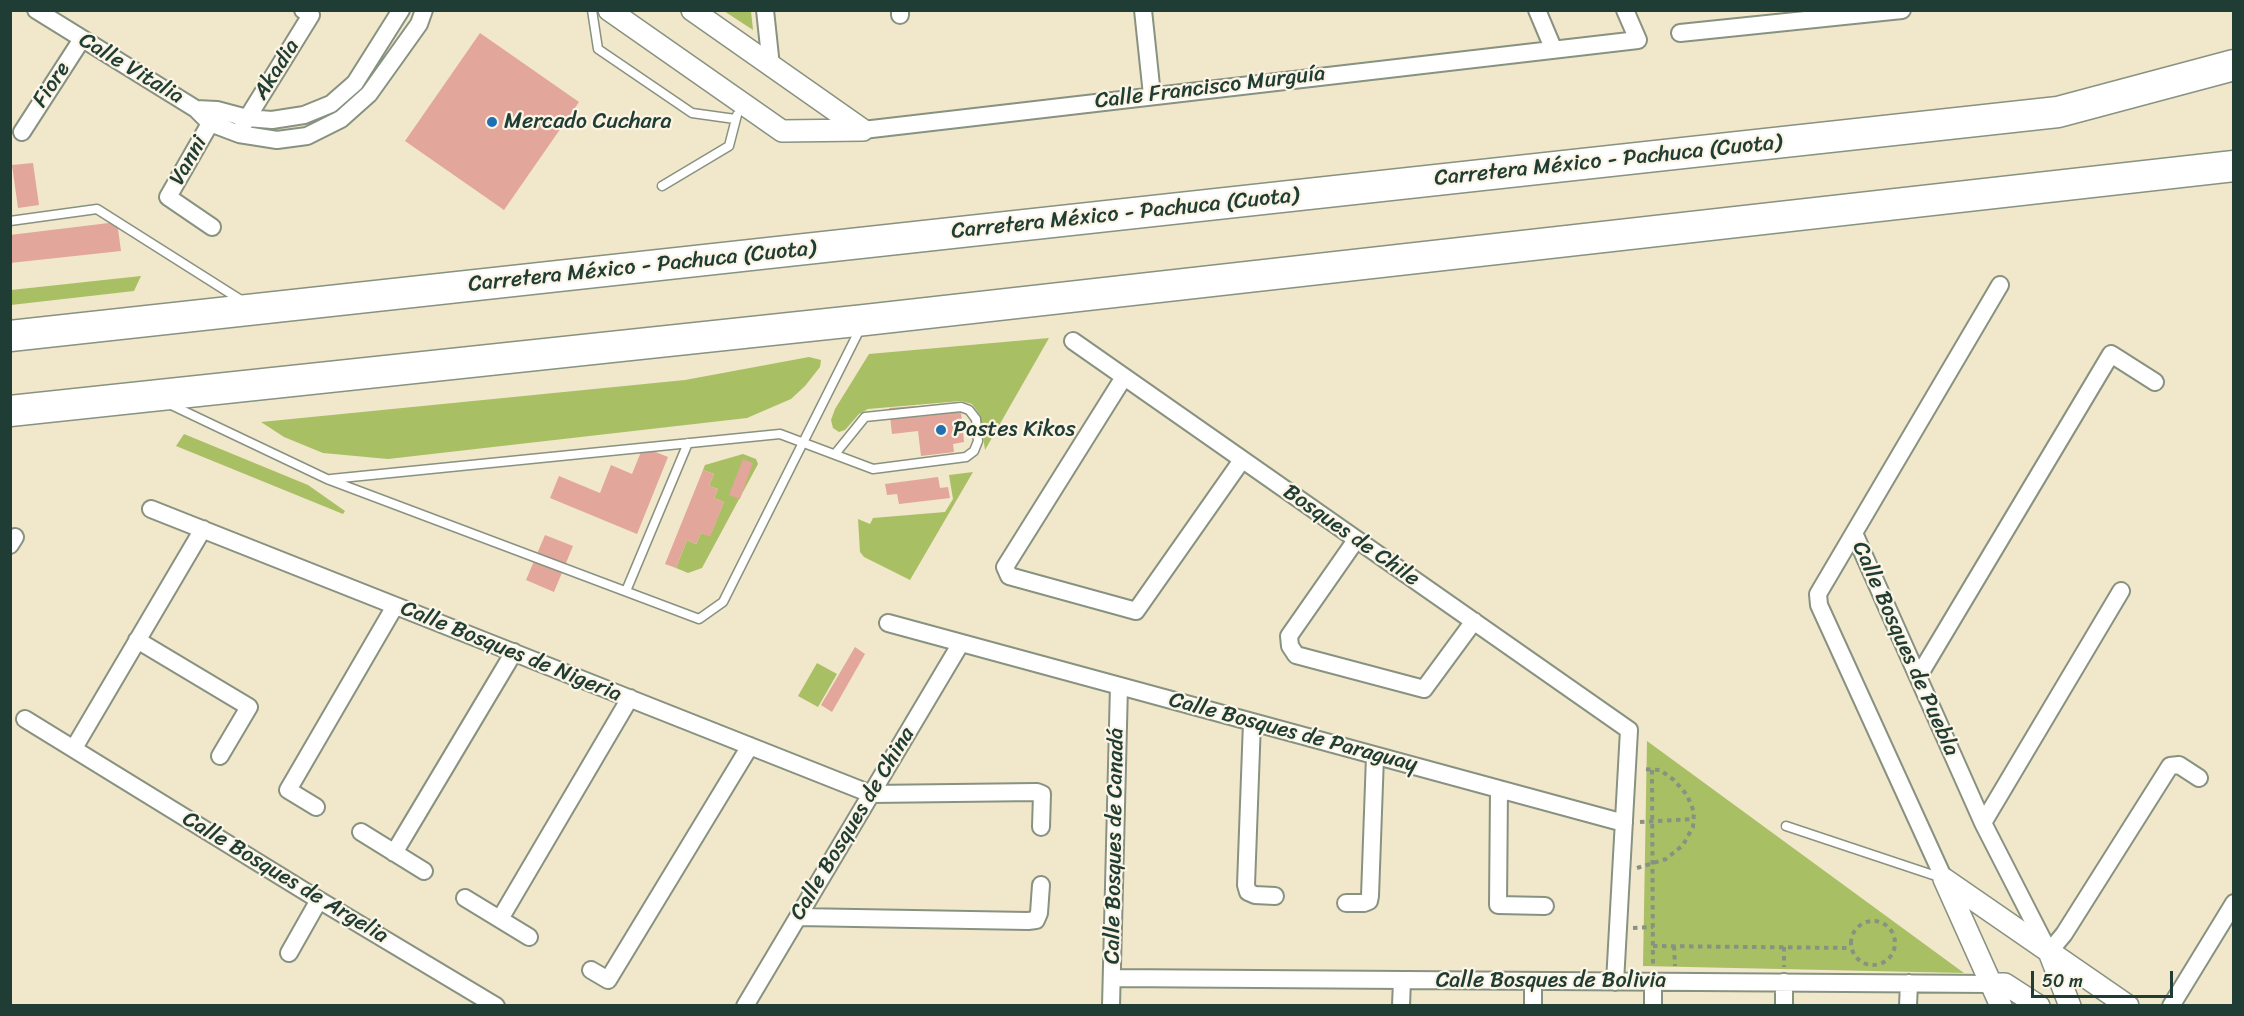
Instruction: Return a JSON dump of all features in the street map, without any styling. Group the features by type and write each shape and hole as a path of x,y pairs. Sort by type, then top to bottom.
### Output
{"highway":[{"name":"Carretera México - Pachuca (Cuota)","path":"10,336 2058,112 2234,64"},
{"path":"10,411 865,320 2234,166"}],"street":[{"name":"Calle Vitalia","path":"36,10 239,134 276,140 307,136 341,119 369,94 419,24 424,10"},
{"name":"Akadia","path":"239,134 311,15 303,10"},
{"path":"214,117 272,120 304,115 331,104 355,83 401,10"},
{"path":"609,10 740,112"},
{"path":"692,10 863,130"},
{"path":"765,10 771,66"},
{"path":"1143,10 1152,94"},
{"path":"1536,10 1552,48"},
{"name":"Calle Francisco Murguía","path":"740,112 782,131 863,130 1152,94 1638,40 1625,10"},
{"path":"1680,33 1892,11"},
{"name":"Fiore","path":"22,132 82,39"},
{"path":"355,83 369,94"},
{"name":"Vanni","path":"212,226 168,197 214,117"},
{"path":"1854,533 2000,285"},
{"name":"Bosques de Chile","path":"1073,341 1629,730 1627,768"},
{"path":"1918,677 2111,354 2155,382"},
{"path":"1124,377 1005,567 1010,576 1136,611 1242,460"},
{"name":"Calle Bosques de Nigeria","path":"151,509 872,794"},
{"path":"74,748 203,529"},
{"name":"Calle Bosques de Puebla","path":"1854,533 1983,823 2049,952 2070,1005"},
{"name":"Calle Bosques de Puebla","path":"1854,533 1818,594 1819,605 2001,1005"},
{"path":"1356,540 1290,636 1290,646 1296,655 1424,689 1474,621"},
{"path":"1983,823 2121,591"},
{"path":"316,807 288,790 395,606"},
{"name":"Calle Bosques de Paraguay","path":"888,623 1624,823"},
{"path":"137,640 249,707 220,756"},
{"name":"Calle Bosques de China","path":"745,1005 962,643"},
{"path":"394,852 514,652"},
{"name":"Calle Bosques de Canadá","path":"1111,1005 1119,686"},
{"path":"500,919 630,699"},
{"name":"Calle Bosques de Argelia","path":"25,719 319,900 496,1005"},
{"path":"1252,722 1246,885 1248,892 1255,895 1275,896"},
{"path":"591,970 608,980 750,746"},
{"path":"1346,903 1364,903 1369,901 1370,896 1375,756"},
{"path":"2049,952 2064,934 2170,766 2179,765 2199,778"},
{"path":"1616,982 1627,768"},
{"path":"1499,789 1498,905 1545,906"},
{"path":"872,794 1037,792 1042,795 1041,827"},
{"path":"361,832 424,871"},
{"path":"1944,879 2128,1005"},
{"path":"798,917 1036,920 1039,914 1041,885"},
{"path":"465,898 529,937"},
{"path":"289,953 319,900"},
{"path":"2171,1005 2234,903"},
{"name":"Calle Bosques de Bolivia","path":"1112,978 1991,984"},
{"path":"1401,1005 1402,980"},
{"path":"1533,981 1533,1005"},
{"path":"1653,982 1653,1005"},
{"path":"1784,1005 1785,982"},
{"path":"1908,1005 1909,983"},
{"path":"1991,984 2005,984 2039,1005"}],"lane":[{"path":"592,10 598,49 692,112 740,112 729,146 662,186"},
{"path":"10,220 97,209 257,310"},
{"path":"151,395 327,479 699,619 723,602 865,320"},
{"path":"327,479 780,434 873,469 966,457 974,451 978,441 976,419 969,410 961,407 865,417 835,454"},
{"path":"626,591 688,443"},
{"path":"1786,826 1944,879"}],"path":[{"path":"1621,871 1652,865 1666,859 1683,845 1693,827 1694,819 1694,812 1687,795 1674,780 1660,770 1627,768"},
{"path":"1652,770 1653,982"},
{"path":"1624,823 1694,819"},
{"path":"1870,921 1884,924 1894,936 1893,951 1885,962 1878,964 1871,965 1858,960 1851,948 1852,933 1857,927 1870,921"},
{"path":"1653,946 1851,948"}],"green space":[{"path":"724,11 751,11 753,30"},
{"path":"141,276 134,291 11,305 11,290"},
{"path":"1049,338 985,450 980,415 972,404 961,401 868,409 859,414 845,430 839,432 833,428 831,420 835,409 869,354"},
{"path":"809,357 821,360 820,367 805,386 791,399 747,418 388,459 323,453 284,437 261,422 685,380"},
{"path":"184,434 308,485 345,511 343,514 176,446"},
{"path":"743,454 756,459 758,464 702,568 688,573 676,568 687,540 696,544 701,533 710,536 724,502 714,498 718,489 709,486 714,474 703,470 705,465"},
{"path":"973,472 910,580 864,557 860,552 858,519 870,524 873,518 945,512 953,499 949,475"},
{"path":"817,663 837,674 818,707 798,696"},
{"path":"1647,741 1964,973 1643,966"}],"building":[{"name":"Mercado Cuchara","path":"480,33 579,102 504,210 405,141"},
{"path":"33,163 39,205 18,208 12,165"},
{"path":"117,222 121,251 10,263 10,235"},
{"name":"Pastes Kikos","path":"916,406 917,417 961,412 964,442 953,444 954,452 921,456 918,431 892,434 889,408"},
{"path":"643,447 668,457 637,534 550,498 559,476 600,493 611,465 632,474"},
{"path":"743,459 753,463 740,499 729,495"},
{"path":"703,470 714,474 709,486 718,489 714,498 724,502 710,537 701,533 696,544 687,540 676,568 665,564"},
{"path":"938,477 940,488 948,487 950,498 899,504 897,494 887,495 885,484"},
{"path":"545,535 573,546 554,592 526,580"},
{"path":"855,647 865,654 832,712 821,705"}],"place":[{"name":"Mercado Cuchara","path":"492,122"},
{"name":"Pastes Kikos","path":"941,430"}]}
